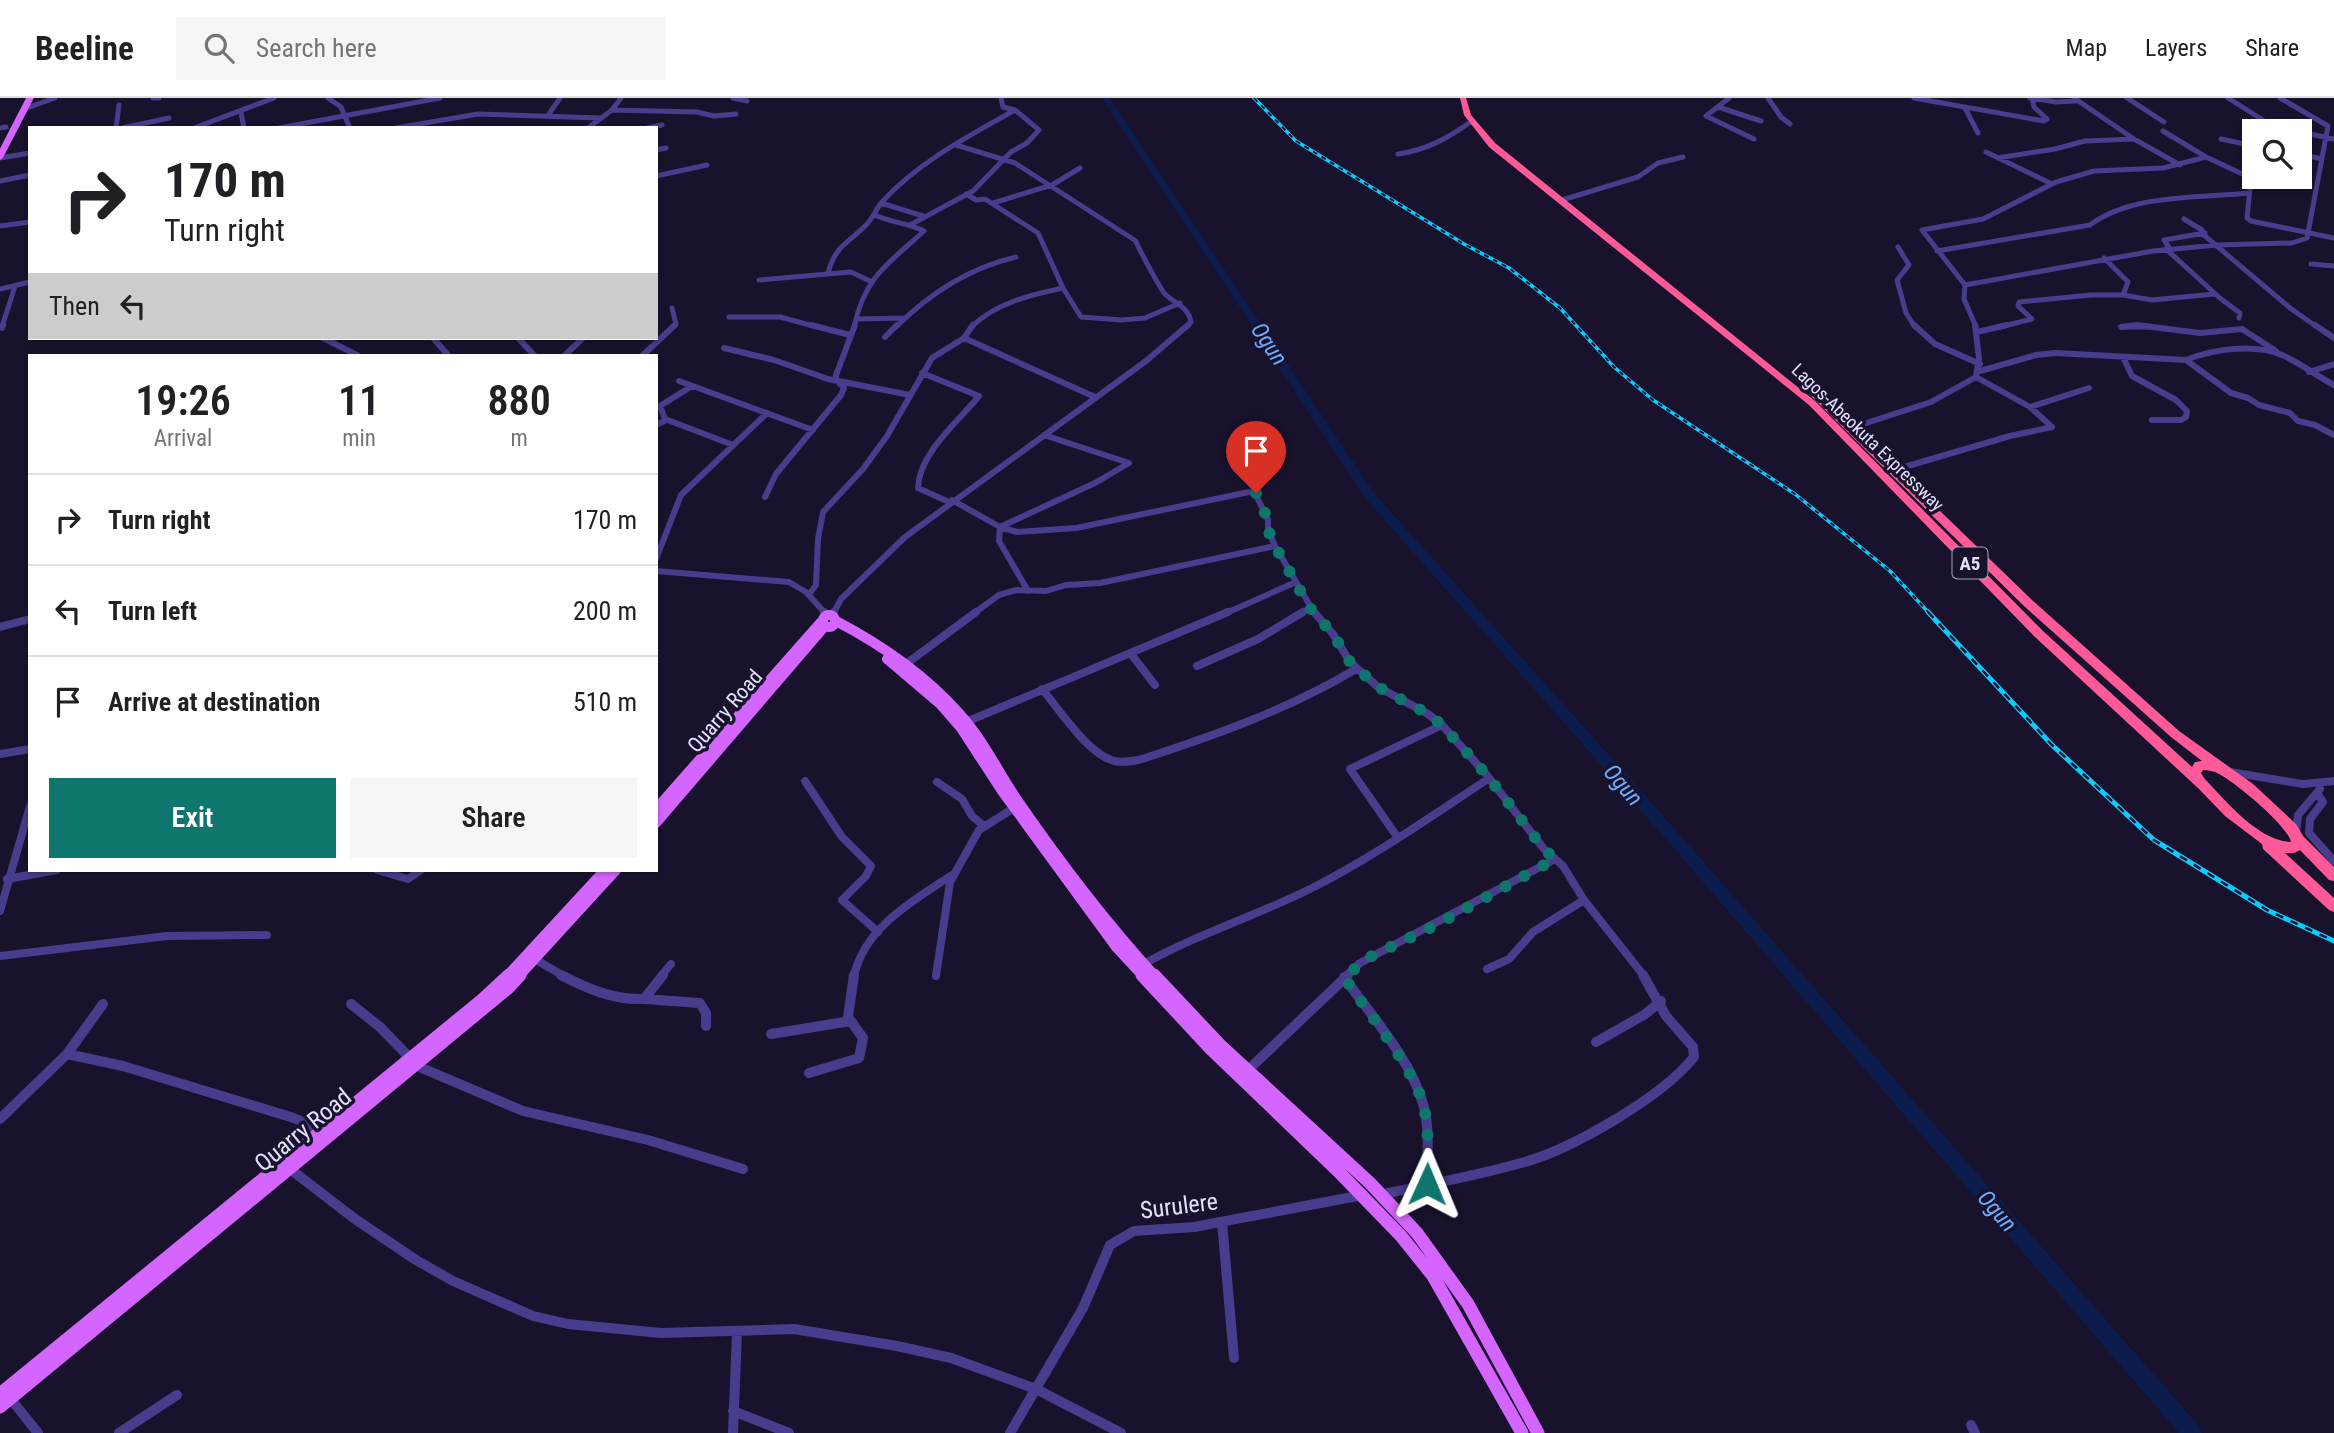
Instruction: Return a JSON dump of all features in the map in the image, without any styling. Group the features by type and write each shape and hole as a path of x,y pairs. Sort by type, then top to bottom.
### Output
{"highway":[{"name":"Lagos-Abeokuta Expressway","path":"1463,98 1472,121 1500,153 1717,320"},
{"name":"Lagos-Abeokuta Expressway","path":"1471,98 1479,118 1504,152 1852,428 1876,458 2039,634 2207,789"},
{"name":"Lagos-Abeokuta Expressway","path":"1736,335 1876,458 1894,470 1988,566 2063,635 2175,734 2225,771"},
{"path":"2207,789 2195,774 2199,765 2210,765 2225,771"},
{"name":"A5","path":"2225,771 2297,836 2334,876"},
{"name":"A5","path":"2207,789 2334,906"},
{"name":"A5","path":"2260,838 2287,849 2294,848 2297,836"}],"main road":[{"path":"0,138 3,127 24,98"},
{"path":"0,157 30,98"},
{"path":"829,621 906,664 966,722 1084,891 1144,964 1220,1045 1383,1195 1436,1256 1538,1433"},
{"path":"829,621 888,659 940,704 961,728 1014,808 1099,926 1162,999 1401,1236 1433,1276 1522,1433"},
{"name":"Quarry Road","path":"658,808 814,628 829,621"},
{"name":"Quarry Road","path":"658,821 829,621"},
{"name":"Quarry Road","path":"3,1400 290,1169 414,1063 507,978 603,872"},
{"name":"Quarry Road","path":"3,1400 320,1134 508,988 615,872"}],"street":[{"path":"24,109 55,98"},
{"path":"153,98 159,98"},
{"path":"200,126 274,98"},
{"path":"328,98 341,107 349,126"},
{"path":"290,126 440,98"},
{"path":"549,114 560,98"},
{"path":"591,126 612,110 621,98"},
{"path":"733,98 747,101"},
{"path":"910,225 966,194 1039,130 1015,110 1003,107 1001,98"},
{"path":"1729,98 1706,116 1754,139"},
{"path":"1768,98 1779,115 1790,124"},
{"path":"1914,98 2044,121 2047,119 2045,115 2034,107 2031,98 2056,102 2076,99 2134,139 2179,165"},
{"path":"2127,98 2164,122"},
{"path":"2228,98 2261,119"},
{"path":"1965,285 2014,278 2104,258 2168,249 2292,243 2307,238 2328,126 2280,98"},
{"path":"116,126 119,105"},
{"path":"1718,107 1760,121"},
{"path":"1965,108 1978,133"},
{"path":"612,110 697,112 714,116 736,114"},
{"path":"828,274 833,254 869,223 881,203 944,150 1015,110"},
{"path":"241,112 244,126"},
{"path":"407,126 468,115 549,114 601,118"},
{"path":"131,126 169,118"},
{"path":"1398,154 1421,151 1451,136 1472,121"},
{"path":"657,126 662,125"},
{"path":"2163,131 2206,157 2248,174 2252,182 2248,218 2251,221 2334,237"},
{"path":"2312,134 2334,139"},
{"path":"1997,158 2055,149 2085,141 2134,139"},
{"path":"2221,139 2242,143"},
{"path":"829,621 835,607 859,580 905,537 1187,328 1191,318 1180,303 1164,293 1149,260 1137,249 1134,238 1005,158 968,152 956,145"},
{"path":"658,149 666,148"},
{"path":"1986,152 2052,184"},
{"path":"0,157 28,153"},
{"path":"1562,200 1638,177 1658,163 1683,157"},
{"path":"1965,285 1922,230 1983,219 2052,184 2094,171 2179,165 2206,157"},
{"path":"2312,157 2322,159"},
{"path":"658,176 707,165"},
{"path":"993,203 1052,185 1080,168"},
{"path":"0,181 28,175"},
{"path":"1937,251 2090,225 2127,205 2249,193"},
{"path":"966,194 993,203 1038,233 1078,315 1122,320 1145,318 1180,303"},
{"path":"881,203 888,203 912,215 923,216"},
{"path":"836,380 857,309 870,281 924,231 923,228 894,223 875,215"},
{"path":"2185,219 2205,233 2205,236 2290,308 2334,338"},
{"path":"0,226 28,222"},
{"path":"2205,233 2164,240 2168,249 2215,294 2240,313 2239,318"},
{"path":"1894,470 2010,436 2052,427 2030,407 1979,371 1939,348 1916,329 1900,300 1897,280 1909,265 1898,247"},
{"path":"885,337 944,288 985,264 1016,257"},
{"path":"2104,258 2128,282 2123,295"},
{"path":"2311,264 2334,266"},
{"path":"760,280 851,272 870,281"},
{"path":"0,289 28,283"},
{"path":"1965,285 1962,300 1977,332 1979,371"},
{"path":"2,328 15,286"},
{"path":"810,593 816,585 818,539 823,512 872,458 922,373 939,352 964,338 967,331 982,316 1021,298 1063,288"},
{"path":"1977,332 2032,320 2018,306 2019,302 2047,298 2123,295 2152,300 2215,294"},
{"path":"643,354 676,324 672,308"},
{"path":"729,317 780,317 850,335"},
{"path":"856,318 905,318"},
{"path":"2122,327 2137,325 2200,334 2242,329 2334,385"},
{"path":"964,338 1095,397"},
{"path":"327,340 355,354"},
{"path":"436,340 447,354"},
{"path":"521,340 533,354"},
{"path":"566,354 581,340"},
{"path":"724,348 836,380 910,395"},
{"path":"1852,428 1931,402 1979,371 2036,355 2055,353 2186,360 2196,355 2258,350 2282,354"},
{"path":"2123,357 2132,376 2176,400 2187,411 2186,417 2181,420 2151,420"},
{"path":"2186,360 2231,393 2248,398 2259,405 2290,413 2298,421 2315,425 2334,435"},
{"path":"2309,372 2334,364"},
{"path":"922,373 979,396 926,461 917,482 918,488 951,501 1000,527 1017,532 1076,528 1250,490 1257,495 1275,546 1310,608 1333,634 1356,670 1388,694 1428,714 1442,725 1563,866 1584,900 1661,1001 1644,1015 1597,1042"},
{"path":"765,496 776,474 841,395 844,388 836,380"},
{"path":"679,381 813,430"},
{"path":"692,386 660,406 666,420 733,445"},
{"path":"2030,407 2089,388"},
{"path":"658,554 681,495 767,413"},
{"path":"658,424 666,420"},
{"path":"1000,527 1096,483 1129,463 1044,435"},
{"path":"1000,527 999,541 1028,591"},
{"path":"906,664 992,598 1010,591 1100,583 1189,562 1275,546"},
{"path":"658,571 781,580 802,586 829,621"},
{"path":"966,722 1296,582"},
{"path":"1196,666 1258,639 1310,608"},
{"path":"0,626 28,619"},
{"path":"1131,654 1155,685"},
{"path":"1042,689 1078,732 1106,758 1126,762 1257,720 1330,686 1356,670"},
{"path":"1398,838 1350,769 1442,725"},
{"path":"0,754 28,749"},
{"path":"2225,771 2286,782 2330,782"},
{"path":"1144,964 1167,951 1231,926 1310,889 1398,838 1489,779"},
{"path":"805,782 842,837 872,866 868,875 846,893 842,900 878,932"},
{"path":"937,782 962,799 972,816 984,825"},
{"path":"2297,836 2298,815 2330,782"},
{"path":"2317,793 2323,802 2309,814 2307,824 2311,837 2334,861"},
{"path":"936,976 946,892 984,825 1014,808"},
{"path":"0,911 28,812"},
{"path":"1248,1070 1344,977 1370,957 1438,924 1555,859"},
{"path":"7,879 46,872"},
{"path":"384,872 408,879 418,872"},
{"path":"809,1073 859,1058 862,1031 850,1021 849,1006 856,967 862,952 878,932 901,911 955,873"},
{"path":"1486,969 1509,959 1533,932 1584,900"},
{"path":"0,956 167,936 267,936"},
{"path":"536,960 593,990 615,997 700,1003 706,1013 706,1026"},
{"path":"644,999 671,964"},
{"path":"1344,977 1408,1072 1423,1104 1427,1125 1427,1184"},
{"name":"Surulere","path":"1010,1433 1083,1308 1110,1245 1134,1231 1222,1222 1361,1195 1383,1195 1523,1163 1590,1134 1637,1107 1683,1071 1694,1057 1693,1047 1666,1016 1661,1001"},
{"path":"0,1119 67,1054 103,1004"},
{"path":"351,1004 380,1027 414,1063 523,1111 648,1140 743,1169"},
{"path":"771,1034 850,1021"},
{"path":"67,1054 123,1066 294,1118 309,1124 320,1134"},
{"path":"290,1169 355,1219 416,1260 453,1281 533,1315 568,1324 661,1333 794,1329 897,1346 951,1358 1036,1389 1121,1433"},
{"path":"1222,1222 1234,1357"},
{"path":"733,1433 737,1332"},
{"path":"119,1433 177,1395"},
{"path":"3,1400 38,1433"},
{"path":"733,1412 789,1433"}],"waterway":[{"name":"Ogun","path":"1106,98 1370,496 1631,789 2192,1433"}],"railway":[{"path":"1254,98 1296,141 1464,244 1509,268 1560,308 1614,367 1653,400 1795,494 1890,571 1930,614"},
{"path":"1928,612 2052,745 2154,840 2267,910 2334,941"}],"route":[{"path":"1256,493 1268,520 1268,530 1275,546 1310,608 1333,634 1356,670 1388,694 1416,707 1442,725 1555,859 1438,924 1360,962 1344,977 1408,1072 1423,1104 1427,1125 1427,1184"}]}
